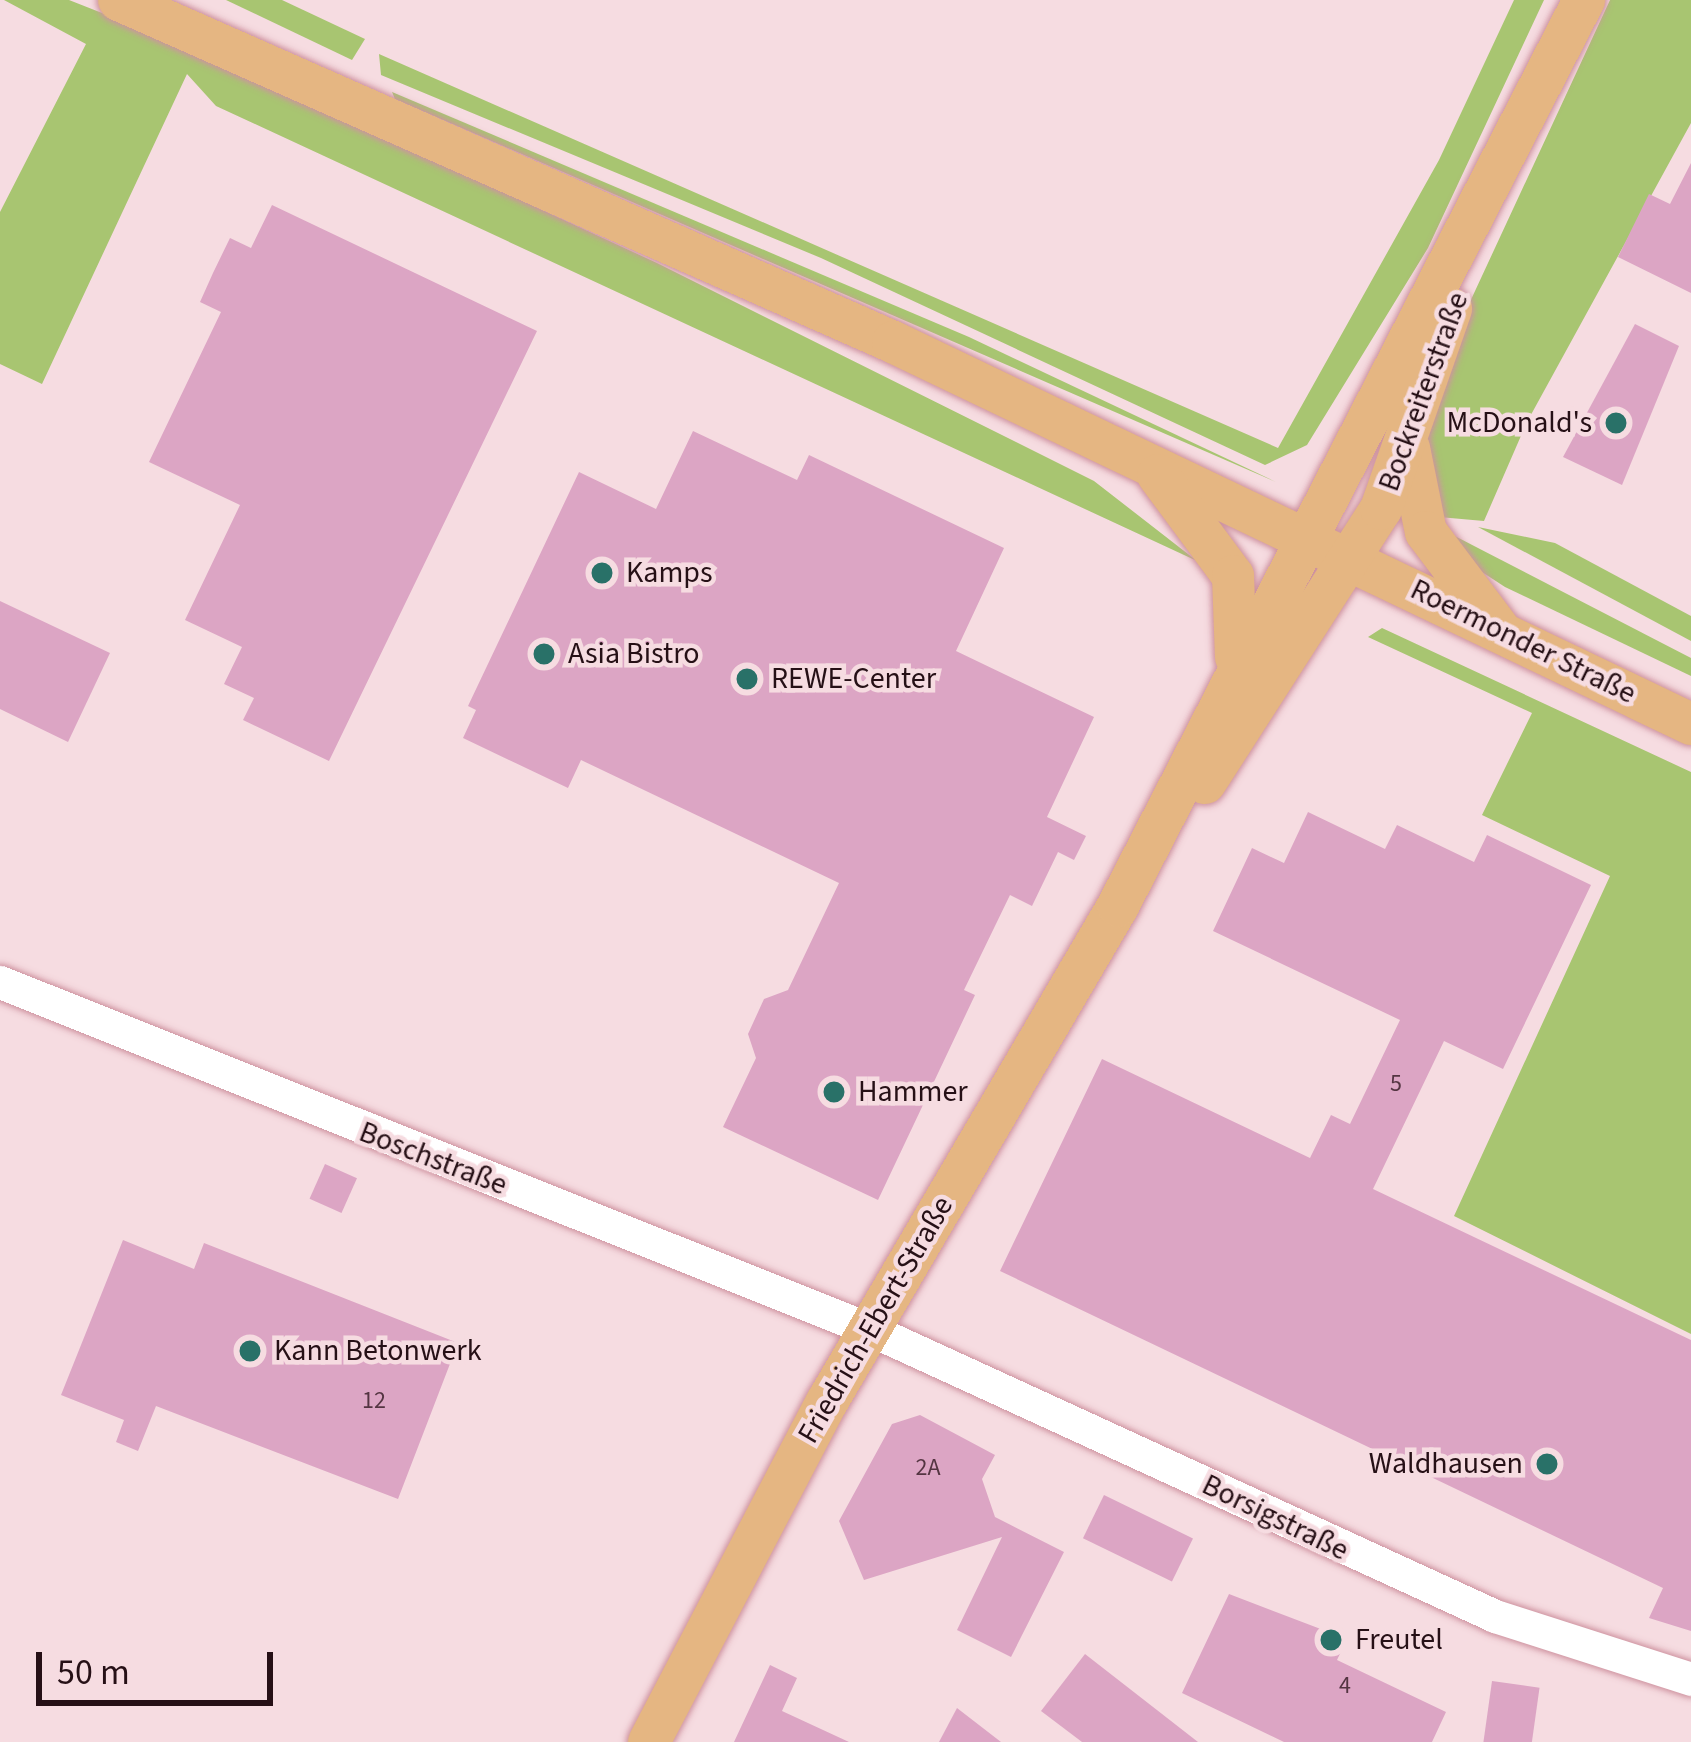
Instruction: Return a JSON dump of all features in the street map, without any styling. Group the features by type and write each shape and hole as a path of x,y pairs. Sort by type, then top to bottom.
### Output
{"main road":[{"name":"Roermonder Straße","path":"119,0 851,323 1691,724"},
{"name":"Bockreiterstraße","path":"1306,537 1512,154 1584,0"},
{"name":"Bockreiterstraße","path":"1355,560 1410,437 1512,154"},
{"path":"1410,437 1426,532 1499,630"},
{"path":"1154,470 1233,577 1235,675"},
{"name":"Friedrich-Ebert-Straße","path":"649,1742 869,1329 1118,906 1306,537"},
{"name":"Friedrich-Ebert-Straße","path":"1118,906 1355,560"}],"street":[{"name":"Boschstraße","path":"0,982 869,1329"},
{"name":"Borsigstraße","path":"869,1329 1368,1563 1495,1616 1691,1679"}],"green space":[{"path":"4,0 69,0 196,50 657,263 1094,481 1197,561 216,106 187,74 42,384 0,364 0,212 86,44"},
{"path":"226,0 282,0 365,39 352,60"},
{"path":"1514,0 1544,0 1428,248 1307,445 1265,465 821,258 381,75 379,54 1278,448 1439,160"},
{"path":"1610,0 1691,0 1691,123 1527,422 1484,521 1439,517 1422,428 1443,360"},
{"path":"392,92 969,337 1276,482 395,99"},
{"path":"1478,527 1555,543 1691,616 1691,641"},
{"path":"1447,532 1691,658 1691,676 1505,587 1465,561"},
{"path":"1382,628 1691,772 1691,1334 1454,1216 1610,876 1482,815 1532,713 1368,637"}],"building":[{"path":"1691,163 1691,293 1618,257 1649,194 1670,204"},
{"path":"272,205 537,331 329,761 243,720 254,698 224,684 242,647 185,620 240,505 149,462 221,312 200,302 213,273 230,238 251,248"},
{"name":"McDonald's","path":"1635,324 1679,346 1622,485 1563,457"},
{"name":"REWE-Center","path":"693,431 797,480 809,455 1004,548 956,651 1094,717 1047,817 1086,836 1074,860 1058,852 1032,906 1010,895 964,990 975,995 878,1200 723,1127 756,1058 748,1034 764,999 788,990 839,883 581,760 568,788 463,738 476,710 468,706 579,472 656,509"},
{"path":"0,601 110,653 68,742 0,709"},
{"name":"Waldhausen","path":"1308,812 1385,849 1397,825 1474,862 1487,835 1591,885 1503,1069 1444,1041 1373,1189 1691,1340 1691,1631 1649,1618 1663,1588 1000,1271 1102,1059 1310,1158 1331,1115 1350,1124 1400,1020 1213,931 1252,848 1284,863"},
{"path":"325,1164 357,1178 342,1213 310,1199"},
{"name":"Kann Betonwerk","path":"123,1240 194,1269 204,1243 458,1343 398,1499 156,1406 138,1451 116,1442 124,1420 61,1395"},
{"path":"920,1415 995,1455 982,1479 995,1517 1064,1552 1011,1657 957,1630 1002,1537 864,1580 839,1521 892,1424"},
{"path":"1104,1495 1193,1538 1172,1582 1083,1538"},
{"path":"1229,1594 1347,1639 1337,1660 1446,1712 1432,1742 1284,1742 1182,1693"},
{"path":"1085,1654 1198,1742 1082,1742 1041,1711"},
{"path":"770,1665 797,1678 782,1711 849,1742 734,1742"},
{"path":"1492,1681 1540,1688 1532,1742 1483,1742"},
{"path":"957,1708 1001,1742 939,1742"}],"place":[{"name":"McDonald's","path":"1616,423"},
{"name":"Kamps","path":"602,573"},
{"name":"Asia Bistro","path":"544,654"},
{"name":"REWE-Center","path":"747,679"},
{"name":"Hammer","path":"834,1092"},
{"name":"Kann Betonwerk","path":"250,1351"},
{"name":"Waldhausen","path":"1547,1464"},
{"name":"Freutel","path":"1331,1640"}]}
